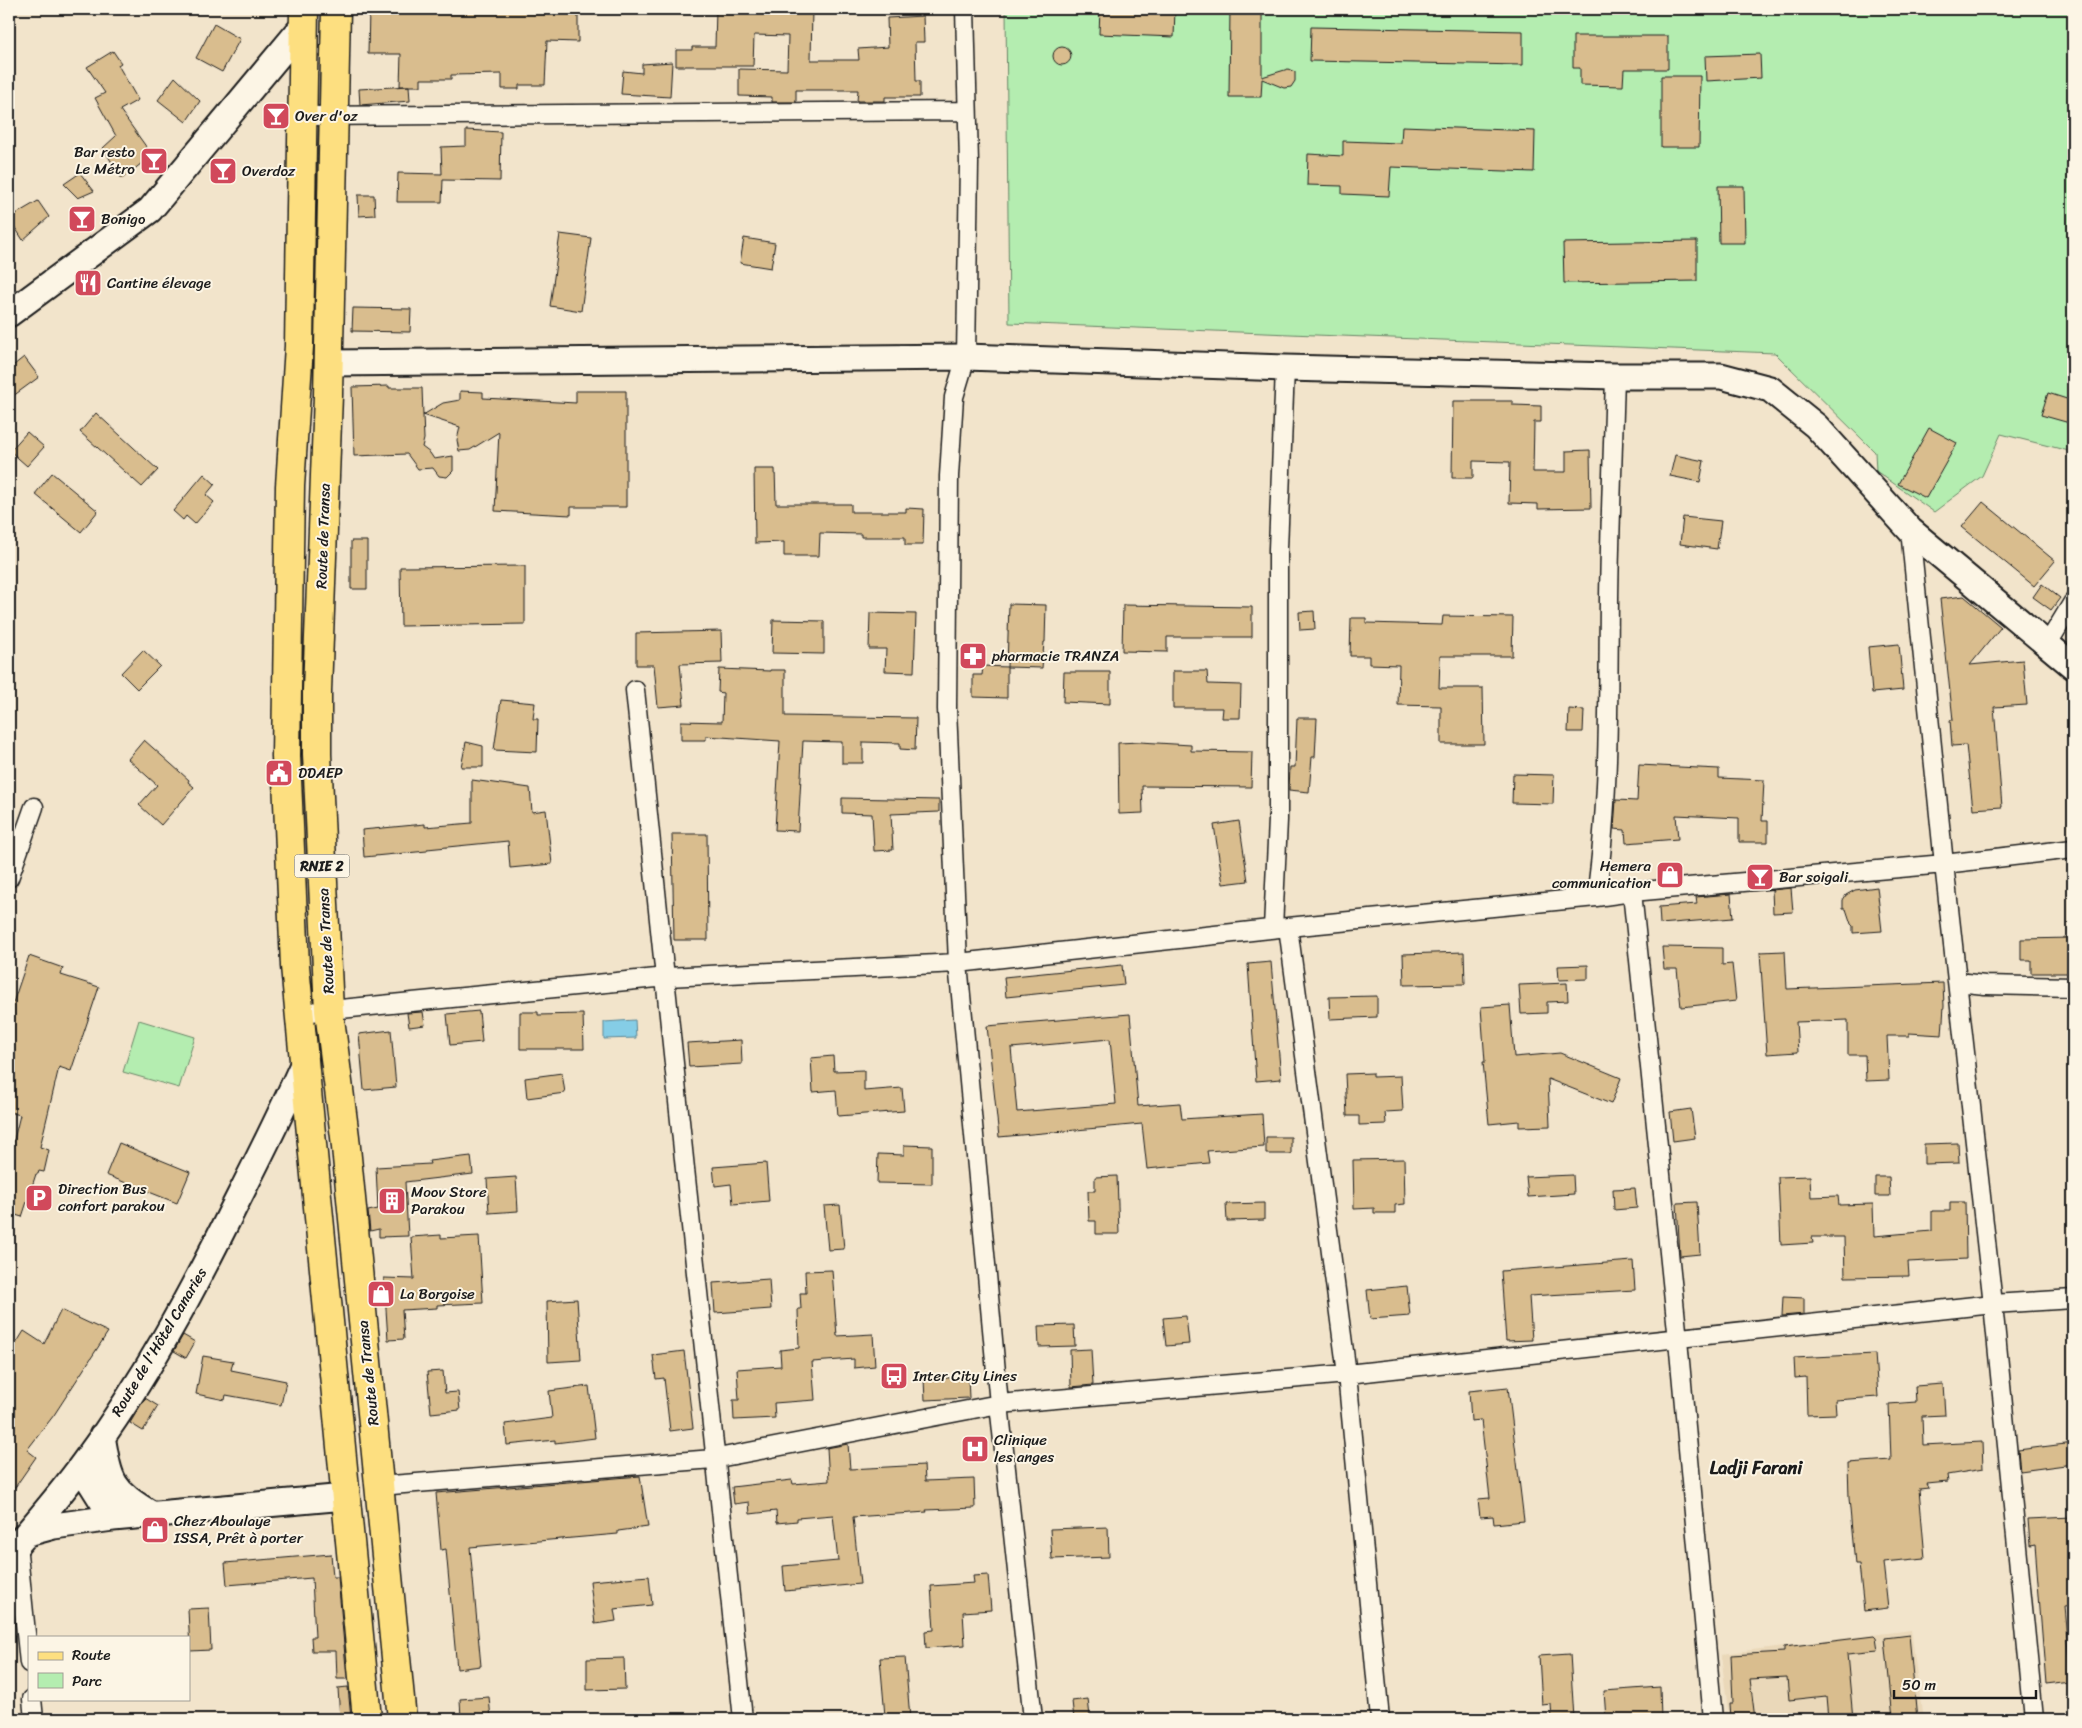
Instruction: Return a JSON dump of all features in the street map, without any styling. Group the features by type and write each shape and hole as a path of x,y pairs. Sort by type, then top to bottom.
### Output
{"main road":[{"name":"Route de Transa","path":"336,9 332,115 328,363 317,691 317,754 329,1011 343,1122 402,1719"},
{"name":"Route de Transa","path":"304,17 300,346 290,486 286,691 289,830 295,966 367,1719"}],"street":[{"path":"965,9 969,162 966,357 954,397 949,476 947,709 958,963 1000,1404 1033,1719"},
{"path":"9,314 150,210 304,17"},
{"path":"304,116 967,111"},
{"path":"328,363 966,357 1285,368 1615,376 1721,376 1770,389 1816,426 1910,530 2073,666"},
{"path":"1285,368 1278,550 1278,820 1281,928 1346,1374 1380,1719"},
{"path":"1596,897 1604,842 1608,761 1609,585 1615,376"},
{"path":"1910,530 1944,864 1993,1304 2034,1719"},
{"path":"2048,645 2073,602"},
{"path":"635,690 667,977 713,1459 742,1719"},
{"path":"9,878 34,807"},
{"path":"300,1014 667,977 958,963 1632,892 1944,864 2073,849"},
{"path":"1632,892 1678,1340 1713,1719"},
{"path":"1958,982 2073,987"},
{"name":"Route de l'Hôtel Canaries","path":"18,1543 85,1461 135,1386 176,1317 282,1113 305,1060"},
{"path":"282,1113 294,1108 308,1108 333,1114 343,1122"},
{"path":"380,1486 713,1459 1000,1404 1346,1374 1678,1340 1993,1304 2073,1298"},
{"path":"102,1436 108,1468 113,1482 127,1499 153,1515"},
{"path":"85,1461 91,1483 113,1518"},
{"path":"28,1652 18,1543 54,1526 113,1518 345,1497"},
{"path":"32,1700 34,1719"}],"shaded area":[{"path":"1911,1630 1923,1719 1729,1719 1721,1654"}],"green space":[{"path":"1006,9 2073,9 2073,452 2001,434 1982,476 1934,512 1876,471 1875,452 1775,353 1009,323"},
{"path":"139,1020 195,1037 179,1088 123,1072"}],"water":[{"path":"635,1020 636,1038 604,1039 604,1022"}],"building":[{"path":"369,9 578,9 578,42 547,41 545,85 519,85 519,89 502,89 502,74 451,75 451,79 421,79 421,86 400,86 401,54 368,54"},
{"path":"716,9 812,9 811,60 859,60 858,49 888,47 887,18 923,16 924,42 915,42 916,81 920,81 920,97 885,97 885,101 857,101 858,90 796,90 796,102 772,102 772,97 739,96 739,69 787,70 788,36 754,35 753,66 676,66 676,50 692,50 692,47 715,47"},
{"path":"1100,9 1175,9 1174,37 1099,34"},
{"path":"1230,9 1262,9 1262,77 1288,69 1295,72 1295,81 1291,87 1284,88 1262,79 1261,97 1229,97"},
{"path":"214,24 240,39 222,72 196,58"},
{"path":"1311,27 1523,31 1523,65 1310,61"},
{"path":"1573,36 1668,36 1668,69 1624,69 1623,86 1580,85 1580,68 1573,68"},
{"path":"1062,47 1068,50 1071,56 1068,62 1062,65 1056,62 1053,56 1056,50"},
{"path":"113,51 121,63 118,65 138,100 120,110 152,155 122,179 103,148 116,136 95,98 105,93 87,67"},
{"path":"1760,54 1761,78 1706,81 1705,56"},
{"path":"672,62 670,97 621,94 623,71 642,73 642,64"},
{"path":"1661,76 1700,76 1699,147 1661,147"},
{"path":"175,77 200,101 186,122 158,100"},
{"path":"409,86 410,101 360,105 359,89"},
{"path":"1402,126 1535,131 1534,172 1391,167 1389,196 1342,194 1342,186 1307,185 1308,154 1343,156 1343,141 1401,143"},
{"path":"466,130 501,132 500,181 443,180 442,202 397,202 398,173 442,174 441,147 466,146"},
{"path":"80,173 94,191 78,198 64,184"},
{"path":"1718,186 1744,186 1745,243 1719,243"},
{"path":"358,195 374,195 375,215 359,216"},
{"path":"38,201 49,217 23,240 9,218"},
{"path":"560,234 591,238 581,311 550,306"},
{"path":"744,238 775,243 771,268 740,263"},
{"path":"1697,241 1697,281 1564,283 1563,243"},
{"path":"353,308 411,309 410,332 352,331"},
{"path":"24,357 39,377 9,399 9,369"},
{"path":"389,386 389,388 422,388 424,439 422,447 434,459 453,456 453,471 447,477 439,476 433,468 418,469 407,454 354,456 352,387"},
{"path":"460,391 483,392 483,398 576,403 576,391 626,391 626,507 571,507 571,515 495,511 499,432 470,450 459,451 457,440 460,427 423,415 443,403 460,400"},
{"path":"2048,393 2073,401 2073,424 2041,415"},
{"path":"1453,401 1513,401 1513,405 1541,406 1541,422 1534,422 1533,472 1566,472 1566,451 1590,450 1591,508 1538,509 1538,504 1509,503 1510,462 1473,461 1473,478 1452,478"},
{"path":"96,413 158,470 142,487 80,432"},
{"path":"1929,428 1957,443 1926,498 1898,484"},
{"path":"27,432 44,447 27,466 10,451"},
{"path":"1675,455 1704,461 1700,482 1670,476"},
{"path":"754,469 775,469 776,504 851,504 851,512 906,512 906,508 924,509 923,545 905,545 905,537 861,537 861,534 820,533 819,556 784,556 784,542 755,543"},
{"path":"52,473 98,511 81,532 35,494"},
{"path":"204,474 215,484 206,495 214,502 195,524 186,516 183,520 173,511"},
{"path":"1983,502 2055,561 2034,586 1962,527"},
{"path":"1683,517 1721,521 1717,549 1680,544"},
{"path":"351,541 367,541 367,589 351,589"},
{"path":"525,566 525,624 401,626 400,567"},
{"path":"2042,584 2060,598 2051,610 2033,597"},
{"path":"1964,596 2001,627 1970,665 2023,660 2027,705 1994,707 2002,807 1973,809 1966,745 1952,746 1950,720 1953,720 1940,599"},
{"path":"1009,604 1046,605 1042,668 1007,667"},
{"path":"1123,605 1252,607 1252,637 1167,637 1167,652 1122,651"},
{"path":"1314,611 1315,629 1300,630 1299,612"},
{"path":"870,613 916,614 914,672 885,671 886,649 869,649"},
{"path":"1443,616 1513,617 1512,656 1440,656 1439,688 1483,688 1484,744 1441,744 1441,706 1398,705 1399,665 1369,664 1369,656 1350,656 1351,618 1366,618 1366,623 1442,625"},
{"path":"773,620 824,621 824,654 772,653"},
{"path":"721,631 722,663 680,664 684,705 658,707 654,665 636,665 636,633"},
{"path":"1899,644 1903,690 1872,693 1868,647"},
{"path":"143,650 160,666 137,689 121,673"},
{"path":"983,666 1007,667 1007,698 973,697 973,675 982,675"},
{"path":"719,669 785,670 785,716 916,718 915,750 900,749 900,743 863,742 863,763 842,763 842,742 803,741 798,831 775,830 780,741 706,736 706,740 681,740 681,721 722,722 723,693 718,692"},
{"path":"1173,671 1207,671 1208,684 1241,685 1240,718 1222,718 1223,708 1173,708"},
{"path":"1064,672 1110,672 1110,704 1063,702"},
{"path":"501,700 535,703 533,719 538,719 537,752 494,750"},
{"path":"1569,709 1584,710 1583,732 1568,732"},
{"path":"1297,718 1317,718 1315,757 1312,757 1309,792 1289,790 1290,767 1295,767"},
{"path":"144,740 189,780 188,782 194,787 161,825 139,805 157,785 128,759"},
{"path":"466,742 483,746 483,767 461,767"},
{"path":"1140,742 1191,745 1191,751 1252,752 1251,787 1142,786 1143,813 1119,814 1118,743"},
{"path":"1639,765 1719,769 1719,778 1764,780 1762,821 1768,821 1768,842 1739,842 1739,818 1676,815 1678,839 1626,843 1625,830 1614,829 1616,800 1637,801"},
{"path":"1513,774 1554,775 1553,804 1512,803"},
{"path":"472,780 530,788 532,812 546,810 552,864 510,868 508,841 364,857 362,830 425,824 425,827 472,823"},
{"path":"842,798 939,800 939,812 891,814 893,850 874,851 872,814 842,813"},
{"path":"1239,821 1248,881 1223,884 1214,825"},
{"path":"672,834 707,834 708,940 674,940"},
{"path":"1877,887 1882,931 1853,933 1853,926 1846,909 1843,909 1843,900 1846,895 1855,890"},
{"path":"1791,888 1793,912 1773,913 1772,890"},
{"path":"1731,894 1733,918 1660,924 1659,907 1697,904 1696,897"},
{"path":"2073,938 2073,973 2031,973 2031,960 2021,960 2021,939"},
{"path":"1662,947 1722,948 1722,965 1732,964 1736,1001 1681,1007 1677,969 1664,969"},
{"path":"1785,951 1787,989 1943,983 1942,1035 1909,1033 1909,1036 1887,1036 1889,1080 1866,1081 1865,1055 1848,1055 1848,1020 1796,1022 1798,1052 1767,1054 1760,952"},
{"path":"1464,952 1465,984 1404,985 1403,954"},
{"path":"29,956 63,968 61,975 99,987 71,1071 59,1067 40,1147 49,1150 44,1172 39,1171 36,1174 22,1217 9,1213 9,1151 11,1152 20,1115 9,1112 9,1001 13,1003"},
{"path":"1271,962 1281,1079 1256,1081 1248,964"},
{"path":"1122,965 1124,985 1006,997 1004,977"},
{"path":"1588,965 1588,979 1559,980 1558,966"},
{"path":"1567,983 1568,1001 1547,1002 1547,1013 1521,1014 1519,985"},
{"path":"1377,996 1377,1017 1330,1019 1329,997"},
{"path":"1510,1005 1514,1057 1560,1053 1621,1078 1611,1104 1548,1079 1550,1126 1519,1127 1519,1121 1489,1124 1483,1062 1485,1062 1481,1007"},
{"path":"479,1011 482,1042 450,1045 447,1014"},
{"path":"423,1012 425,1025 409,1027 407,1013"},
{"path":"520,1012 538,1012 538,1015 583,1014 584,1049 520,1049"},
{"path":"1130,1014 1138,1106 1180,1103 1182,1119 1262,1114 1264,1147 1207,1151 1209,1163 1147,1169 1142,1124 999,1137 987,1026","holes":["1110,1039 1116,1104 1017,1112 1011,1048"]},
{"path":"391,1030 396,1087 364,1090 359,1034"},
{"path":"741,1040 742,1064 689,1067 687,1043"},
{"path":"833,1056 834,1071 864,1070 864,1091 902,1088 904,1111 838,1116 836,1090 813,1092 811,1058"},
{"path":"562,1073 565,1093 527,1098 525,1078"},
{"path":"1373,1073 1373,1077 1401,1076 1403,1111 1385,1112 1386,1124 1359,1125 1359,1116 1347,1116 1345,1074"},
{"path":"1691,1109 1695,1138 1673,1141 1670,1112"},
{"path":"1266,1137 1291,1137 1291,1154 1266,1154"},
{"path":"119,1143 190,1172 177,1203 106,1175"},
{"path":"1958,1143 1959,1163 1924,1164 1924,1144"},
{"path":"904,1145 932,1146 932,1184 877,1183 878,1154 904,1155"},
{"path":"471,1156 473,1174 405,1182 408,1236 379,1237 379,1229 370,1231 368,1211 378,1209 376,1167 430,1164 429,1161"},
{"path":"1404,1159 1405,1204 1395,1205 1395,1213 1374,1213 1374,1208 1354,1209 1353,1160"},
{"path":"766,1163 769,1201 733,1204 731,1184 715,1186 713,1167"},
{"path":"1573,1175 1574,1194 1528,1197 1526,1177"},
{"path":"1117,1176 1119,1234 1096,1234 1096,1221 1089,1221 1088,1191 1095,1191 1095,1177"},
{"path":"1810,1176 1811,1197 1838,1196 1839,1205 1873,1204 1874,1236 1932,1231 1932,1211 1950,1211 1950,1202 1965,1202 1966,1259 1908,1262 1909,1276 1845,1277 1844,1237 1812,1237 1813,1243 1781,1245 1778,1177"},
{"path":"516,1177 518,1211 489,1213 487,1179"},
{"path":"1875,1177 1889,1177 1890,1196 1875,1196"},
{"path":"1635,1188 1637,1208 1614,1210 1613,1189"},
{"path":"1697,1202 1700,1254 1680,1256 1677,1203"},
{"path":"1264,1203 1264,1220 1227,1221 1226,1204"},
{"path":"840,1205 844,1249 828,1250 824,1206"},
{"path":"441,1235 441,1238 479,1236 483,1303 437,1305 437,1308 402,1310 404,1339 388,1340 384,1278 414,1279 411,1237"},
{"path":"1633,1261 1635,1290 1529,1296 1532,1340 1506,1341 1501,1271"},
{"path":"832,1270 837,1336 873,1334 875,1366 854,1368 854,1359 812,1362 815,1400 774,1403 775,1418 734,1420 733,1400 739,1400 737,1369 781,1366 780,1350 799,1348 798,1309 801,1309 800,1293 806,1293 805,1271"},
{"path":"769,1279 771,1309 715,1313 713,1283"},
{"path":"1407,1286 1410,1316 1370,1319 1367,1290"},
{"path":"1783,1297 1804,1298 1804,1314 1782,1316"},
{"path":"577,1299 581,1360 548,1362 547,1301"},
{"path":"61,1310 108,1332 54,1415 27,1450 36,1457 9,1496 9,1355 24,1331 44,1344"},
{"path":"1186,1316 1189,1344 1166,1346 1163,1318"},
{"path":"1074,1325 1075,1346 1039,1347 1038,1326"},
{"path":"183,1335 195,1342 186,1358 174,1351"},
{"path":"1091,1349 1093,1385 1071,1387 1070,1350"},
{"path":"684,1351 693,1428 670,1431 664,1378 656,1379 653,1355"},
{"path":"1875,1354 1878,1397 1835,1400 1836,1414 1807,1415 1806,1377 1795,1378 1794,1358"},
{"path":"203,1356 233,1361 231,1370 286,1381 281,1405 226,1395 225,1400 196,1394"},
{"path":"443,1371 445,1393 458,1392 460,1410 431,1413 427,1372"},
{"path":"968,1377 969,1398 925,1400 924,1379"},
{"path":"1943,1384 1945,1415 1922,1416 1923,1445 1982,1442 1983,1469 1947,1475 1948,1482 1927,1484 1929,1488 1919,1489 1925,1558 1883,1562 1888,1608 1864,1611 1859,1564 1855,1564 1848,1463 1891,1460 1889,1404 1916,1402 1915,1386"},
{"path":"589,1386 595,1438 555,1443 555,1440 507,1445 505,1424 552,1418 549,1391"},
{"path":"1508,1387 1524,1521 1494,1524 1493,1516 1480,1517 1478,1499 1490,1498 1481,1420 1471,1421 1469,1391"},
{"path":"145,1398 158,1406 143,1431 130,1423"},
{"path":"2073,1443 2073,1464 2020,1471 2018,1450"},
{"path":"848,1444 850,1469 924,1465 925,1481 974,1479 975,1508 926,1510 927,1512 853,1517 860,1584 785,1591 783,1566 838,1561 833,1515 797,1518 797,1521 777,1523 776,1511 750,1514 749,1502 734,1504 732,1487 792,1480 793,1484 829,1481 827,1448"},
{"path":"640,1476 648,1527 618,1531 618,1534 470,1547 481,1666 457,1669 446,1549 441,1550 436,1493"},
{"path":"2073,1517 2073,1606 2064,1607 2071,1682 2046,1685 2035,1544 2030,1545 2028,1519"},
{"path":"1108,1527 1109,1557 1052,1559 1050,1529"},
{"path":"331,1554 333,1577 338,1577 347,1679 337,1679 336,1651 312,1651 311,1637 315,1637 312,1578 227,1585 225,1563"},
{"path":"988,1575 991,1610 963,1612 965,1645 926,1648 925,1631 934,1630 931,1586 974,1583 973,1576"},
{"path":"649,1576 652,1605 614,1609 616,1621 595,1624 590,1581"},
{"path":"209,1608 211,1650 190,1651 188,1609"},
{"path":"1909,1635 1917,1719 1893,1719 1885,1638"},
{"path":"1874,1636 1878,1651 1847,1654 1853,1719 1828,1719 1826,1696 1789,1700 1787,1677 1750,1679 1755,1719 1731,1719 1730,1703 1733,1703 1731,1655 1784,1652 1784,1647"},
{"path":"1570,1654 1574,1719 1552,1719 1551,1704 1542,1705 1539,1656"},
{"path":"905,1657 910,1719 894,1719 894,1715 885,1716 880,1658"},
{"path":"624,1658 625,1689 587,1690 587,1659"},
{"path":"348,1687 351,1719 340,1719 338,1688"},
{"path":"1660,1687 1661,1719 1606,1719 1604,1691"},
{"path":"489,1697 491,1719 461,1719 460,1699"},
{"path":"1088,1699 1090,1717 1074,1719 1072,1701"}],"place":[{"name":"Over d'oz","path":"276,116"},
{"name":"Bar resto Le Métro","path":"154,161"},
{"name":"Overdoz","path":"223,171"},
{"name":"Bonigo","path":"82,219"},
{"name":"Cantine élevage","path":"88,283"},
{"name":"pharmacie TRANZA","path":"973,656"},
{"name":"DDAEP","path":"279,773"},
{"name":"Hemera communication","path":"1670,875"},
{"name":"Bar soigali","path":"1760,877"},
{"name":"Direction Bus confort parakou","path":"39,1198"},
{"name":"Moov Store Parakou","path":"392,1201"},
{"name":"La Borgoise","path":"381,1294"},
{"name":"Inter City Lines","path":"894,1376"},
{"name":"Clinique les anges","path":"975,1449"},
{"name":"Chez Aboulaye ISSA, Prêt à porter","path":"155,1530"}],"district":[{"name":"Ladji Farani","path":"1756,1468"}]}
